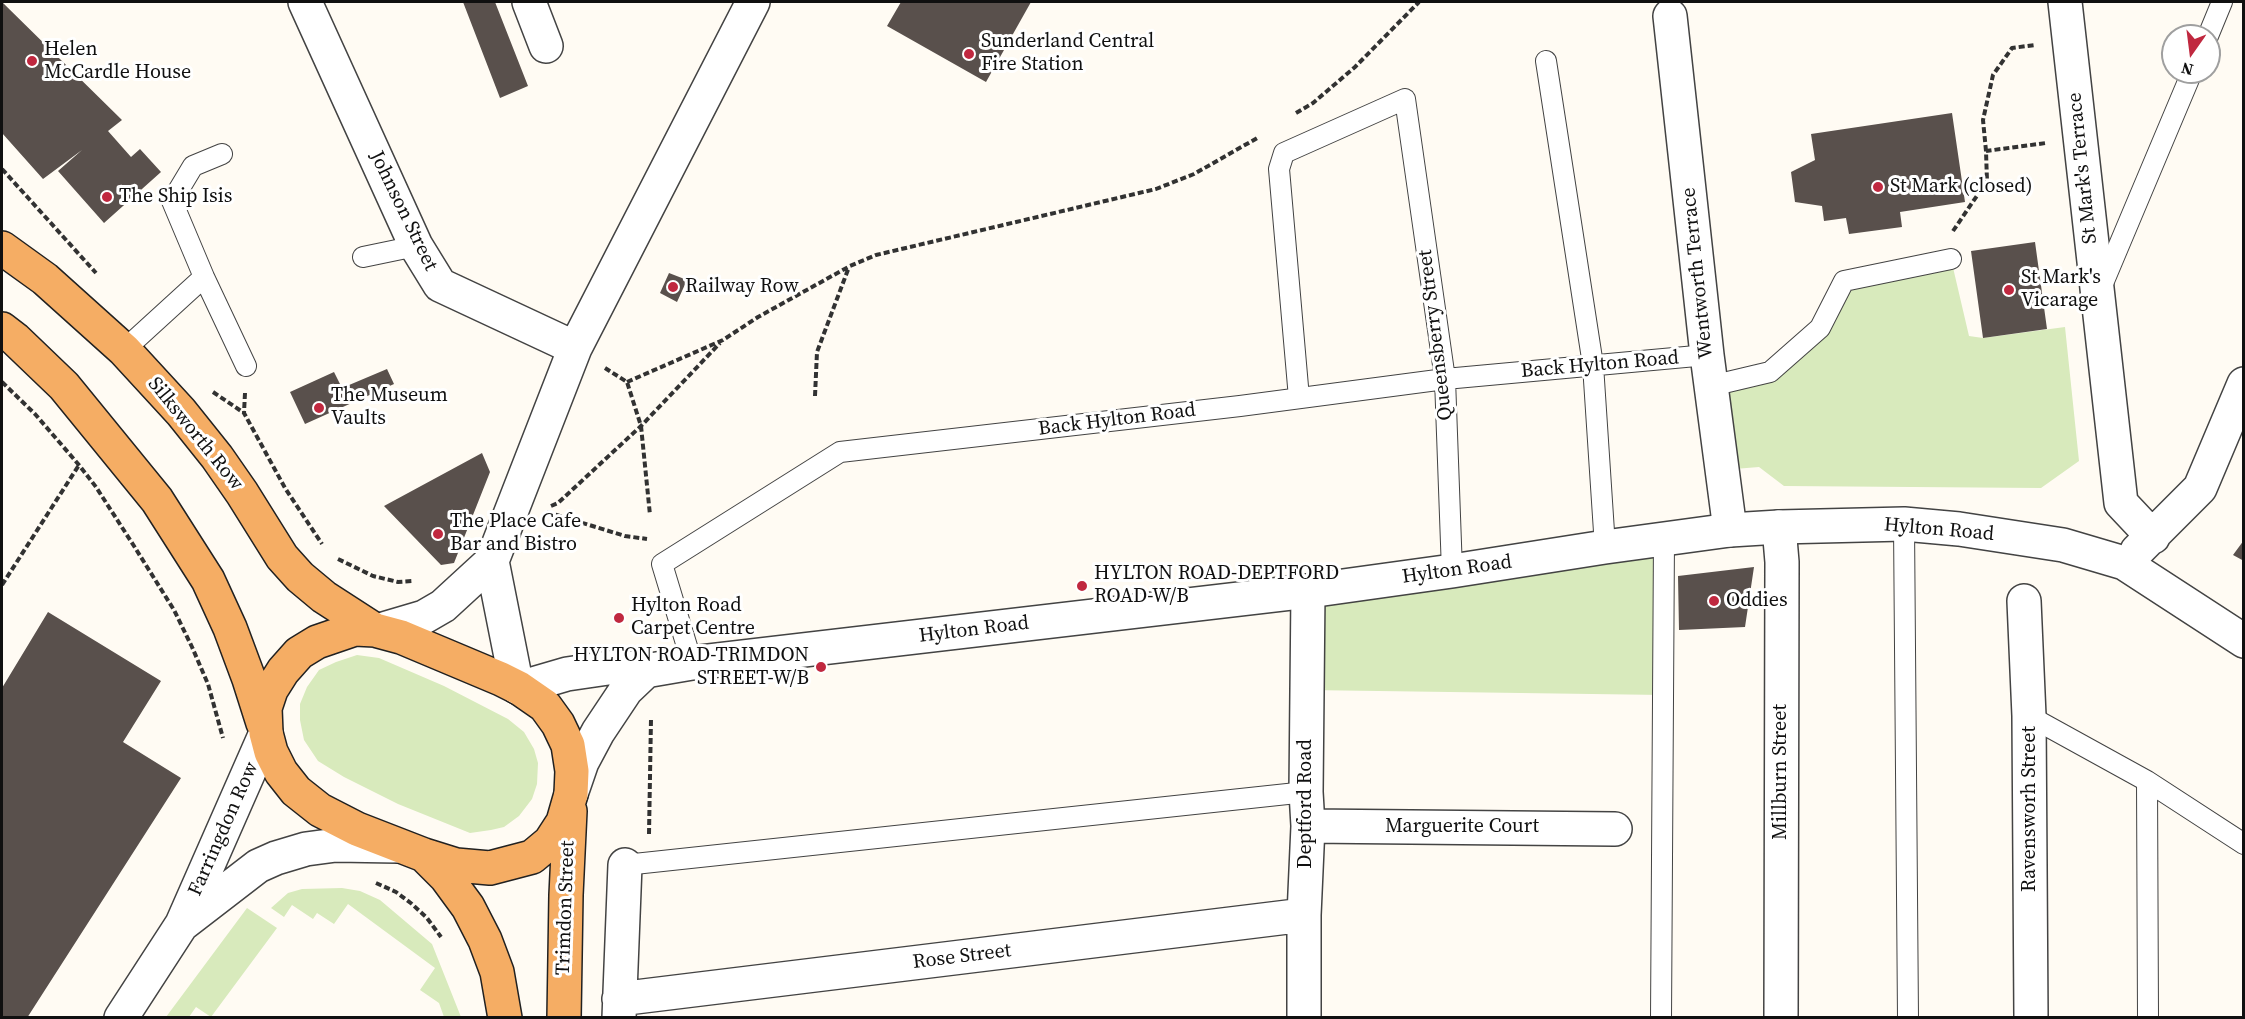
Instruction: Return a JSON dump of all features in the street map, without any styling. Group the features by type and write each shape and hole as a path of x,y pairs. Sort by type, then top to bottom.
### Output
{"highway":[{"name":"Silksworth Row","path":"2,248 45,279 124,350 181,412 217,457 282,557 300,577 324,597 377,630"},
{"path":"2,329 64,386 156,500 208,580 230,628 249,679 271,752 281,772 296,791 320,810 357,829 410,851 456,865 490,868 532,857 550,842 563,822 571,796"},
{"path":"265,730 265,708 271,690 283,671 299,653 317,642 338,634 355,629 377,630"},
{"name":"Trimdon Street","path":"377,630 400,637 518,687 545,706 558,724 568,745 572,771 566,895 564,1017"},
{"path":"410,851 446,877 463,899 485,940 497,972 504,1017"}],"street":[{"name":"Johnson Street","path":"305,2 416,246 440,285 575,348"},
{"path":"529,2 546,46"},
{"path":"377,630 424,617 443,606 492,561 575,348 753,2"},
{"name":"St Mark's Terrace","path":"2065,2 2121,503 2153,537"},
{"name":"Wentworth Terrace","path":"1670,15 1709,370 1730,530"},
{"path":"2124,563 2153,537 2200,488 2244,384"},
{"name":"Hylton Road","path":"518,687 567,674 615,668 646,671 692,663 1308,591 1730,530 1779,527 1904,524 1959,529 2063,545 2124,563 2244,640"},
{"name":"Millburn Street","path":"1779,527 1782,562 1781,1017"},
{"path":"492,561 518,687"},
{"name":"Deptford Road","path":"1304,1017 1304,915 1308,826 1306,792 1308,591"},
{"name":"Ravensworh Street","path":"2024,600 2029,716 2031,1017"},
{"path":"571,796 582,762 598,732 626,690 646,671"},
{"name":"Farringdon Row","path":"121,1017 182,924 265,730"},
{"name":"Marguerite Court","path":"1308,826 1615,829"},
{"name":"Farringdon Row","path":"182,924 258,866 276,858 306,849 336,845 410,851"},
{"path":"619,1008 625,865"},
{"name":"Rose Street","path":"619,1008 1304,915"}],"lane":[{"path":"2213,24 2223,2"},
{"path":"1546,61 1593,365 1605,547"},
{"path":"2097,296 2188,84"},
{"name":"Queensberry Street","path":"1299,398 1279,169 1284,153 1404,99 1445,379 1452,572"},
{"path":"222,154 193,166 172,201 204,277 246,366"},
{"path":"363,257 416,246"},
{"name":"Back Hylton Road","path":"692,663 662,564 840,452 1445,379 1593,365 1770,372 1820,328 1844,281 1951,259"},
{"path":"124,350 204,277"},
{"path":"1904,524 1908,1017"},
{"path":"1661,1017 1664,539"},
{"path":"2029,716 2147,781 2244,844"},
{"path":"2147,781 2148,1017"},
{"path":"625,865 1306,792"}],"path":[{"path":"1295,114 1313,103 1355,67 1419,2"},
{"path":"1951,259 1950,234 1988,181 1983,120 1993,75 2012,48 2069,40"},
{"path":"627,382 723,340 758,316 850,266 876,255 1156,189 1194,174 1268,132"},
{"path":"1986,151 2080,138"},
{"path":"2,170 103,281"},
{"path":"816,396 817,352 850,266"},
{"path":"656,541 625,536 541,510 558,503 641,426 723,340"},
{"path":"575,348 627,382 641,426 650,515"},
{"path":"246,366 244,413 285,488 322,546 329,552"},
{"path":"2,382 35,414 96,487 174,610 208,684 223,742"},
{"path":"2,585 79,465"},
{"path":"335,558 373,576 398,582 423,581"},
{"path":"366,880 396,892 412,904 427,918 446,946"}],"green space":[{"path":"1951,259 1969,336 1983,338 2065,327 2079,461 2041,488 1784,486 1759,467 1722,470 1711,386 1770,372 1820,328 1844,281"},
{"path":"1664,539 1663,695 1307,690 1308,591"},
{"path":"357,655 379,658 444,686 508,719 524,732 534,749 538,763 537,784 532,799 519,816 504,827 470,833 398,804 318,761 304,740 300,704 307,687 319,670"},
{"path":"342,888 360,891 380,900 432,944 461,1017 444,1017 439,1003 420,990 435,968 348,904 334,924 317,913 313,919 292,905 284,917 271,908 288,893 302,889"},
{"path":"247,908 277,928 211,1017 196,1007 189,1017 166,1017"}],"building":[{"name":"Helen McCardle House","path":"2,2 122,120 108,131 131,157 140,149 161,172 104,223 58,171 82,150 43,179 2,133"},
{"path":"463,2 495,2 528,86 500,98"},
{"name":"Sunderland Central Fire Station","path":"901,2 1031,2 986,82 887,26"},
{"name":"St Mark (closed)","path":"1952,113 1965,202 1900,212 1902,227 1849,234 1846,218 1824,221 1822,206 1795,202 1791,172 1815,160 1811,134"},
{"name":"St Mark's Vicarage","path":"2035,242 2047,329 1983,338 1971,251"},
{"name":"Railway Row","path":"669,273 687,280 677,302 660,293"},
{"name":"The Museum Vaults","path":"387,369 394,384 305,424 290,392 334,372 342,388"},
{"name":"The Place Cafe Bar and Bistro","path":"482,453 490,472 454,563 441,565 384,506"},
{"path":"2244,540 2244,561 2233,555"},
{"name":"Oddies","path":"1754,567 1745,627 1679,630 1678,576"},
{"path":"48,612 161,681 123,742 181,778 27,1018 2,1018 2,688"}],"place":[{"name":"Sunderland Central Fire Station","path":"969,54"},
{"name":"Helen McCardle House","path":"32,61"},
{"name":"St Mark (closed)","path":"1878,187"},
{"name":"The Ship Isis","path":"107,197"},
{"name":"Railway Row","path":"673,287"},
{"name":"St Mark's Vicarage","path":"2009,290"},
{"name":"The Museum Vaults","path":"319,408"},
{"name":"The Place Cafe Bar and Bistro","path":"438,534"},
{"name":"HYLTON ROAD-DEPTFORD ROAD-W/B","path":"1082,586"},
{"name":"Oddies","path":"1714,601"},
{"name":"Hylton Road Carpet Centre","path":"619,618"},
{"name":"HYLTON ROAD-TRIMDON STREET-W/B","path":"821,667"}]}
